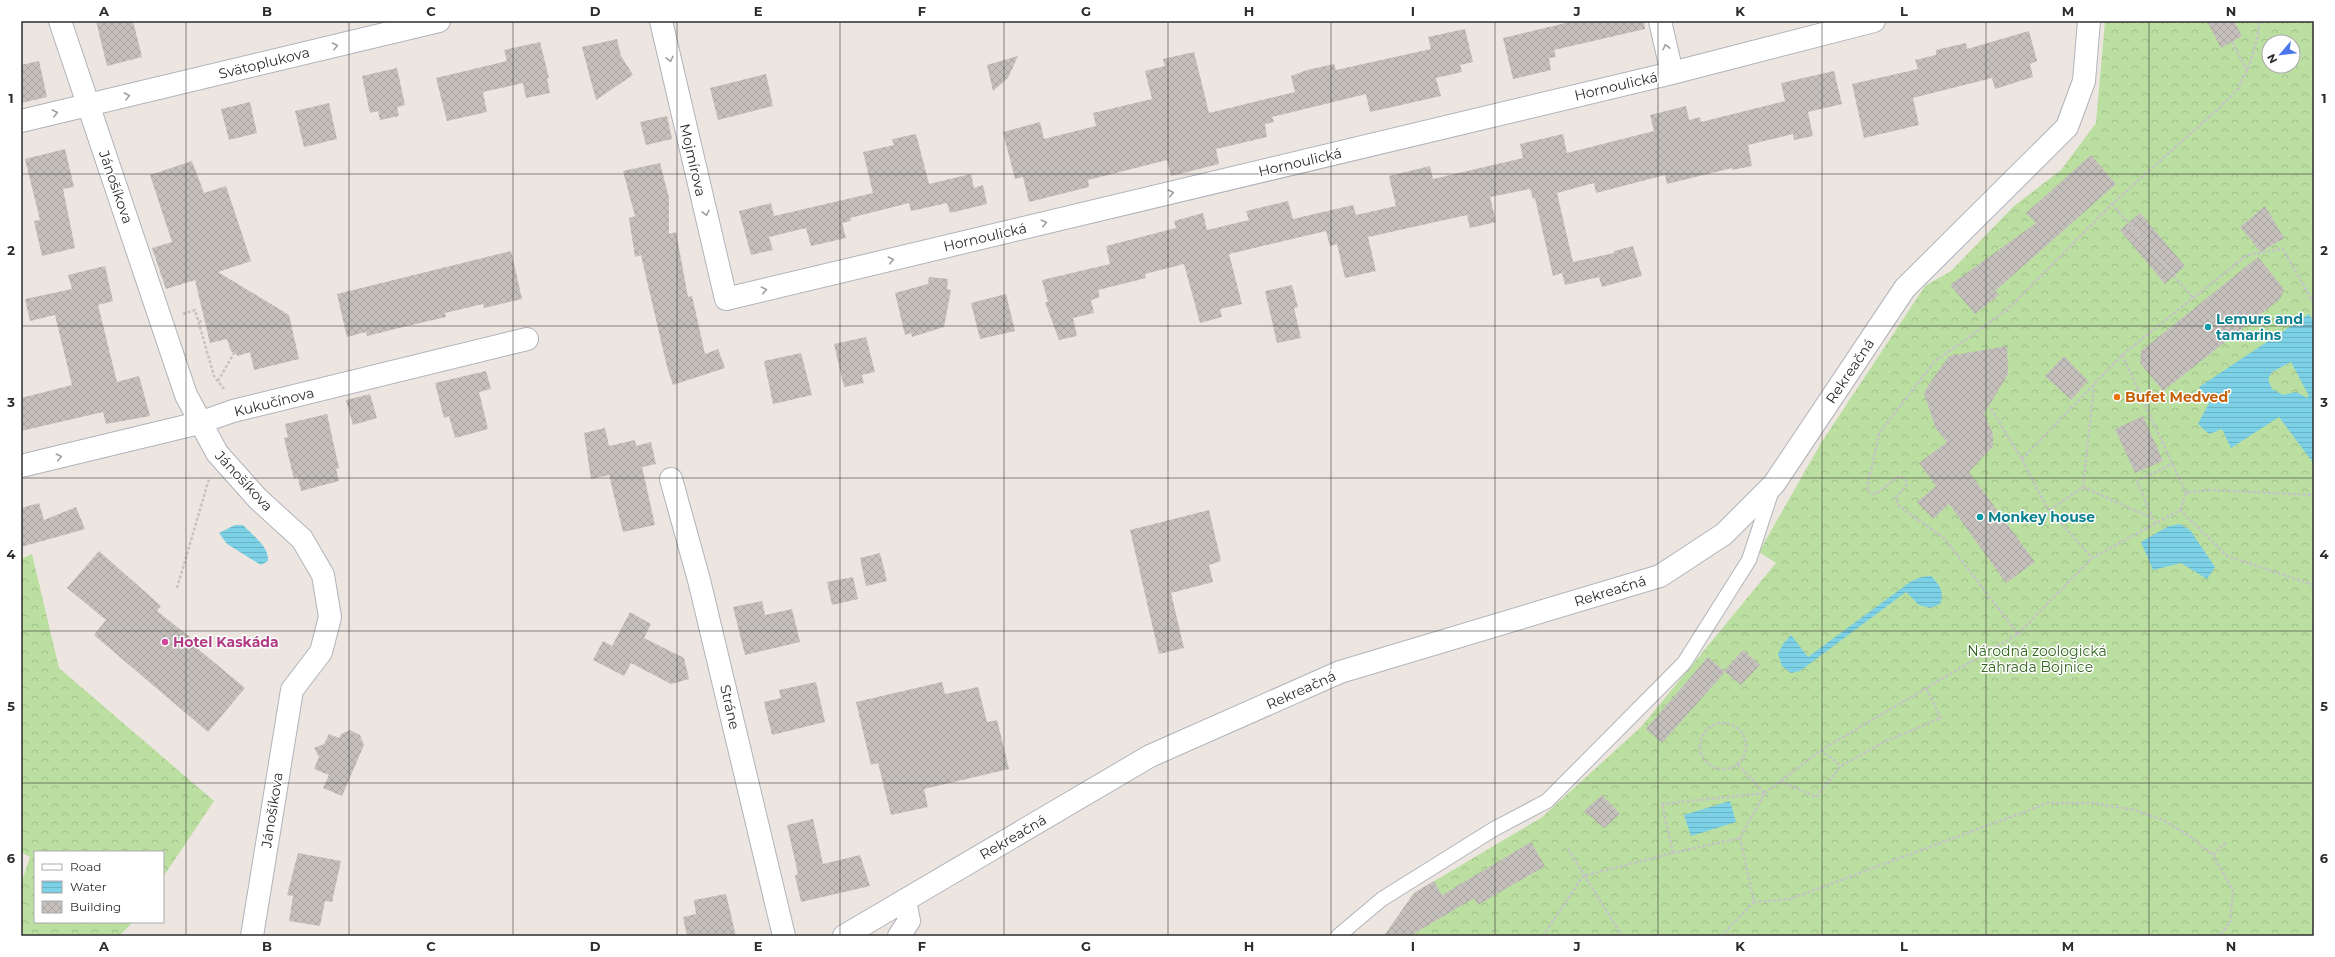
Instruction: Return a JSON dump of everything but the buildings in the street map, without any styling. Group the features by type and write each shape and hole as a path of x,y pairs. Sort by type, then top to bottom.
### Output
{"street":[{"name":"Jánošíkova","path":"60,21 186,395 199,423 217,453 258,499 302,539 323,575 330,616 321,652 292,690 252,936"},
{"name":"Svätoplukova","path":"21,121 439,21"},
{"name":"Mojmírova","path":"660,21 726,299"},
{"path":"1660,21 1672,73"},
{"name":"Hornoulická","path":"726,299 1672,73 1874,21"},
{"name":"Rekreačná","path":"844,936 1150,756 1340,672 1660,576 1724,534 1774,484 1905,288 2067,127 2084,81 2089,21"},
{"name":"Kukučínova","path":"21,466 199,423 233,411 527,339"},
{"name":"Stráne","path":"671,479 699,580 784,936"},
{"path":"899,936 909,921 905,900"}],"lane":[{"path":"1338,936 1382,899 1494,829 1547,801 1684,663 1749,560 1774,484"}],"path":[{"path":"2018,634 1945,539 1898,505 1896,497 1907,485 1905,478 1897,477 1876,494 1870,493 1867,488 1868,480 1879,434 1934,362 2007,310 2112,204 2218,109 2238,89 2247,70 2258,35 2259,21"},
{"path":"2232,42 2247,70"},
{"path":"2112,204 2193,298"},
{"path":"2022,459 2122,355 2247,256 2282,248 2314,304"},
{"path":"161,321 195,310 214,376 228,394 233,411"},
{"path":"198,322 204,320"},
{"path":"218,381 234,353"},
{"path":"1754,902 1740,838 1765,793 1821,750 2018,634 2092,558 2180,510 2186,493 2122,355"},
{"path":"2050,510 2083,487 2094,385"},
{"path":"1991,409 2022,459 2050,510 2092,558"},
{"path":"178,588 217,453"},
{"path":"2154,524 2137,481 2172,464"},
{"path":"2083,487 2152,518"},
{"path":"2186,493 2208,490 2314,495"},
{"path":"2180,510 2227,556 2314,585"},
{"path":"1780,782 1816,797 1841,766 1884,742 1941,718 1926,688"},
{"path":"1726,722 1744,733 1747,750 1738,765 1721,770 1706,763 1700,744 1707,728 1726,722"},
{"path":"1821,750 1841,766"},
{"path":"1738,765 1765,793"},
{"path":"1673,852 1662,804 1765,793"},
{"path":"1721,936 1754,902 1790,899 2048,803 2093,803 2135,810 2163,820 2191,837 2213,855 2233,891 2230,922 2220,936"},
{"path":"1543,936 1583,876 1673,852 1740,838"},
{"path":"2213,855 2226,842"},
{"path":"1568,849 1583,876 1622,936"}],"green space":[{"name":"Národná zoologická záhrada Bojnice","path":"2105,21 2314,21 2314,936 1384,936 1414,893 1541,818 1641,727 1776,563 1759,552 1821,443 1925,286 1951,271 2014,206 2061,170 2096,123"},
{"path":"32,554 59,668 214,801 164,876 164,851 34,851 34,923 132,923 119,936 21,936 21,884 30,857 21,852 21,559"}],"water":[{"path":"2309,314 2314,322 2314,464 2279,417 2231,448 2222,429 2209,434 2198,424 2210,401 2199,387","holes":["2291,362 2308,394 2308,398 2296,392 2283,395 2272,389 2268,379 2272,372"]},
{"path":"2180,524 2190,530 2215,567 2207,579 2181,563 2153,570 2141,542 2169,526"},
{"path":"235,525 243,525 260,542 266,551 268,561 261,565 227,544 219,533"},
{"path":"1931,576 1940,588 1942,596 1940,604 1930,608 1919,605 1906,592 1800,671 1791,673 1782,666 1778,654 1783,644 1791,635 1808,657 1910,582 1921,577"},
{"path":"1730,801 1736,822 1691,836 1684,815"}],"place":[{"name":"Lemurs and tamarins","path":"2208,327"},
{"name":"Bufet Medveď","path":"2117,397"},
{"name":"Monkey house","path":"1980,517"},
{"name":"Hotel Kaskáda","path":"165,642"}]}
